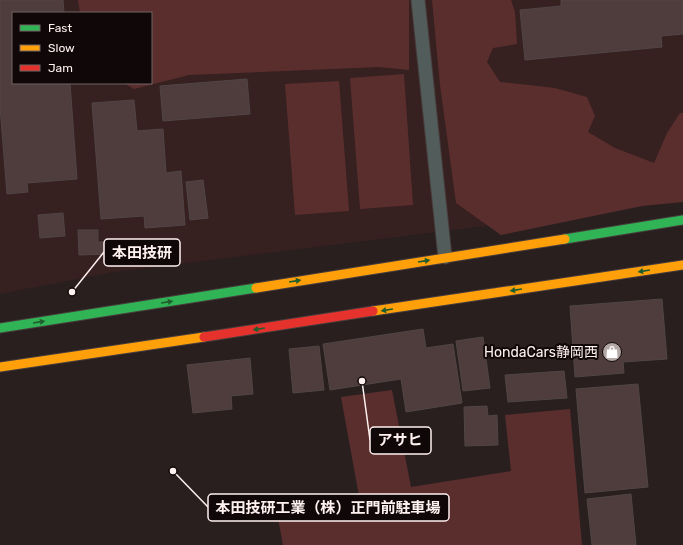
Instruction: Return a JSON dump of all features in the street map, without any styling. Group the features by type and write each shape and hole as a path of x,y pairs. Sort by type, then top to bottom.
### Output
{"street":[{"path":"0,328 683,220"},
{"path":"0,368 683,265"}],"lane":[{"path":"418,0 444,257"}],"shaded area":[{"path":"0,0 683,0 683,193 485,226 113,272 0,294"},
{"path":"78,0 409,0 409,70 379,67 189,75 134,89 126,84 152,84 152,12 80,12"},
{"path":"432,0 511,0 515,12 517,44 493,48 487,62 500,82 555,88 587,97 595,116 588,132 615,148 654,163 667,133 680,113 683,113 683,202 642,206 501,235 456,203 440,85"},
{"path":"404,74 413,205 360,209 350,78"},
{"path":"339,81 349,211 295,215 285,84"},
{"path":"392,390 411,487 511,471 505,415 570,409 582,545 283,545 278,518 361,507 341,397"}],"building":[{"path":"0,0 63,0 64,12 12,12 12,84 70,84 77,179 27,183 28,192 7,194 0,107"},
{"path":"561,0 683,0 683,34 661,36 662,47 525,60 520,10 561,6"},
{"path":"247,79 250,114 163,121 160,86"},
{"path":"134,100 137,131 163,129 166,173 181,171 185,225 145,228 144,216 101,219 92,103"},
{"path":"203,180 208,218 190,220 186,182"},
{"path":"63,213 65,236 40,238 38,215"},
{"path":"78,230 98,230 98,242 110,242 111,254 79,255"},
{"path":"662,299 667,359 623,362 624,373 575,377 570,306"},
{"path":"423,329 426,348 453,344 462,403 406,412 401,379 330,390 323,344"},
{"path":"483,337 490,388 463,391 456,341"},
{"path":"319,346 324,390 293,393 289,349"},
{"path":"250,358 253,394 231,396 232,409 193,413 187,365"},
{"path":"564,371 567,398 508,402 505,375"},
{"path":"638,384 648,487 585,493 576,389"},
{"path":"487,406 488,416 497,415 498,445 465,446 464,407"},
{"path":"631,494 636,545 592,545 587,499"}],"traffic: fast":[{"path":"565,239 683,220"},
{"path":"0,328 256,288"}],"traffic: slow":[{"path":"256,288 565,239"},
{"path":"373,311 683,265"},
{"path":"0,367 204,337"}],"traffic: jam":[{"path":"204,337 373,311"}],"place":[{"name":"本田技研","path":"72,292"},
{"name":"HondaCars静岡西","path":"612,352"},
{"name":"アサヒ","path":"362,381"},
{"name":"本田技研工業（株）正門前駐車場","path":"173,471"}]}
